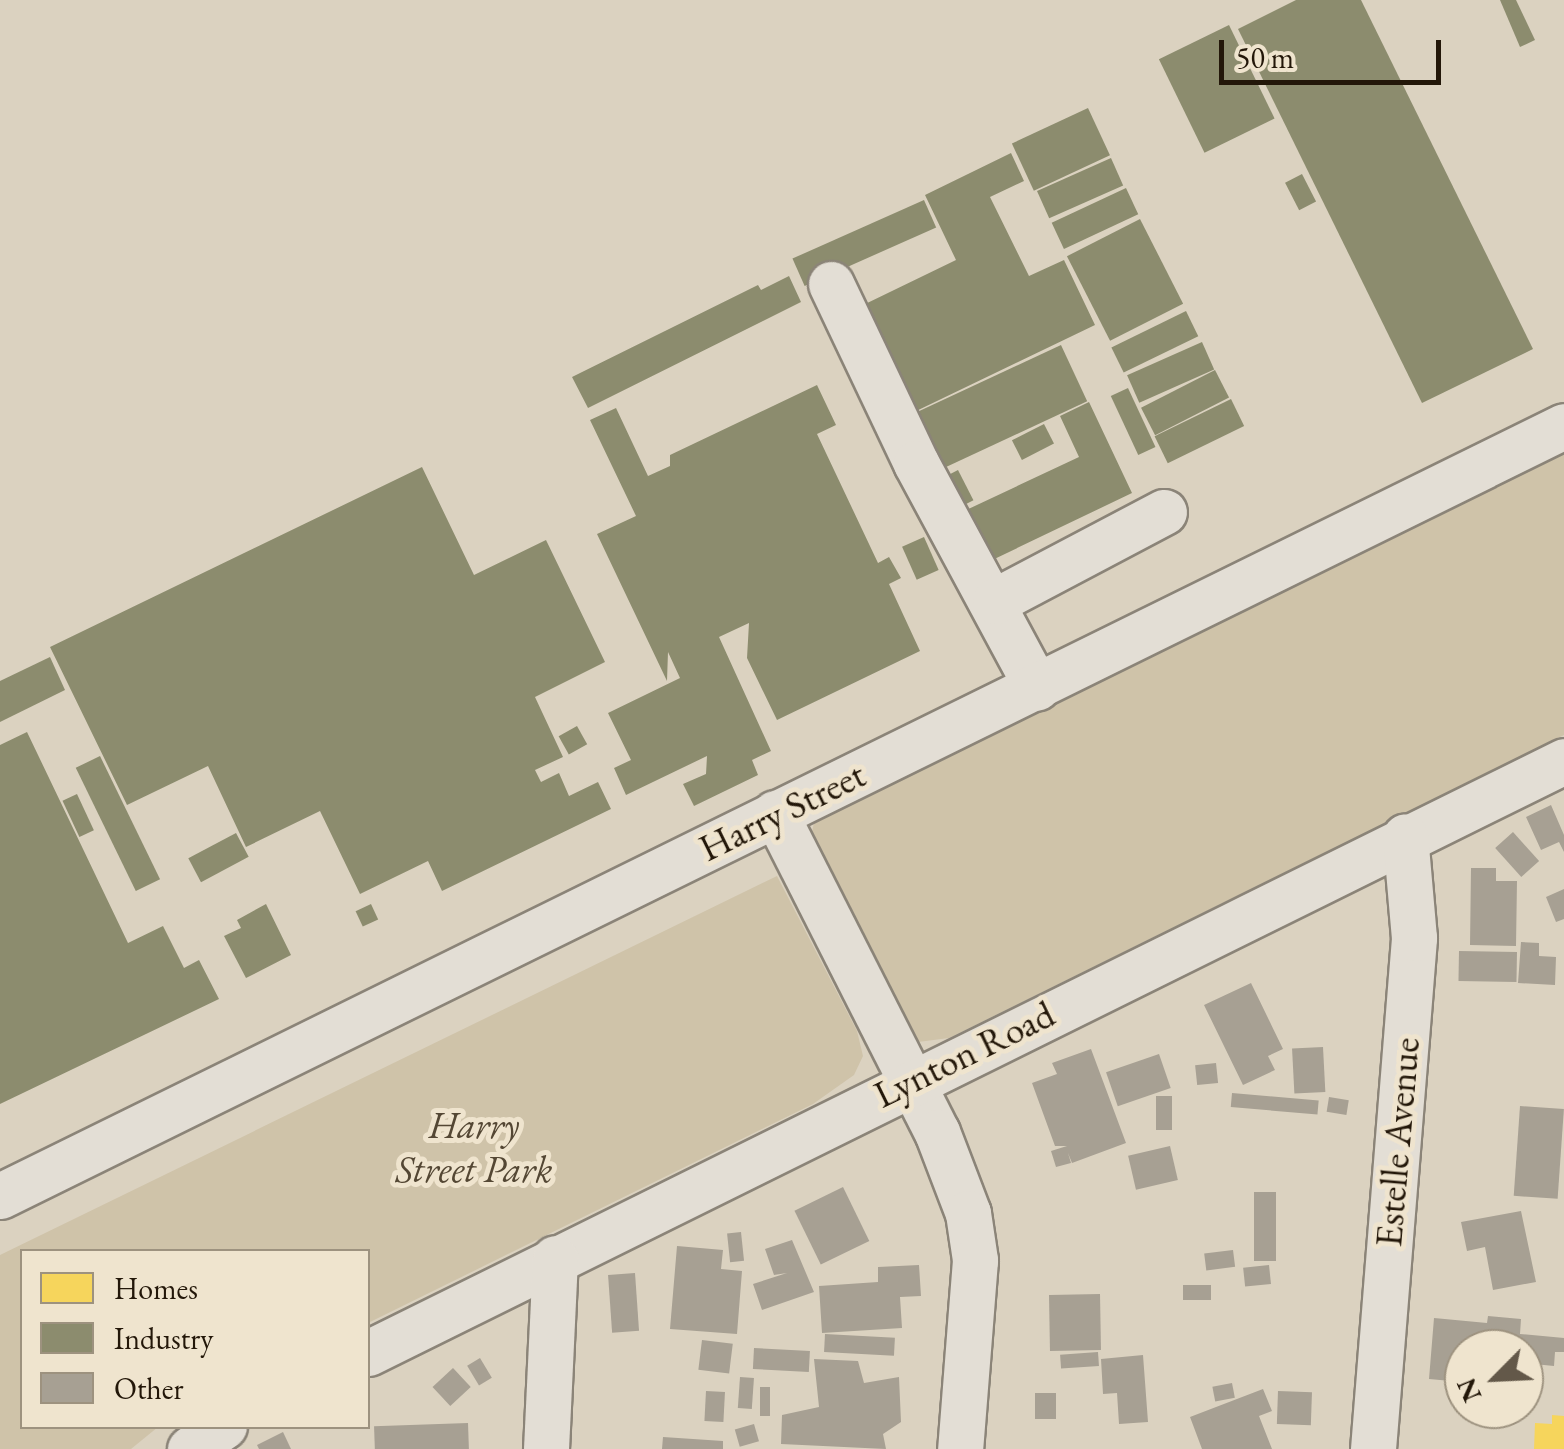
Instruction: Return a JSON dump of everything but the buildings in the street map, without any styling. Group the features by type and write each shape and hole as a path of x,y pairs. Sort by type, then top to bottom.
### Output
{"street":[{"path":"831,284 916,463 995,600 1037,688"},
{"name":"Harry Street","path":"0,1196 1564,426"},
{"path":"995,600 1164,512"},
{"name":"Lynton Road","path":"370,1352 911,1080 1405,836 1564,762"},
{"path":"775,813 911,1080 956,1180 973,1235 960,1449"},
{"name":"Estelle Avenue","path":"1374,1449 1414,938 1405,836"},
{"path":"546,1449 555,1258"},
{"path":"190,1449 220,1429"}],"green space":[{"path":"1564,446 1564,735 949,1038 918,1042 899,1025 810,841 815,818"},
{"name":"Harry Street Park","path":"777,876 857,1031 863,1056 854,1075 813,1104 370,1322 370,1249 20,1249 20,1429 156,1429 131,1449 0,1449 0,1255"}]}
